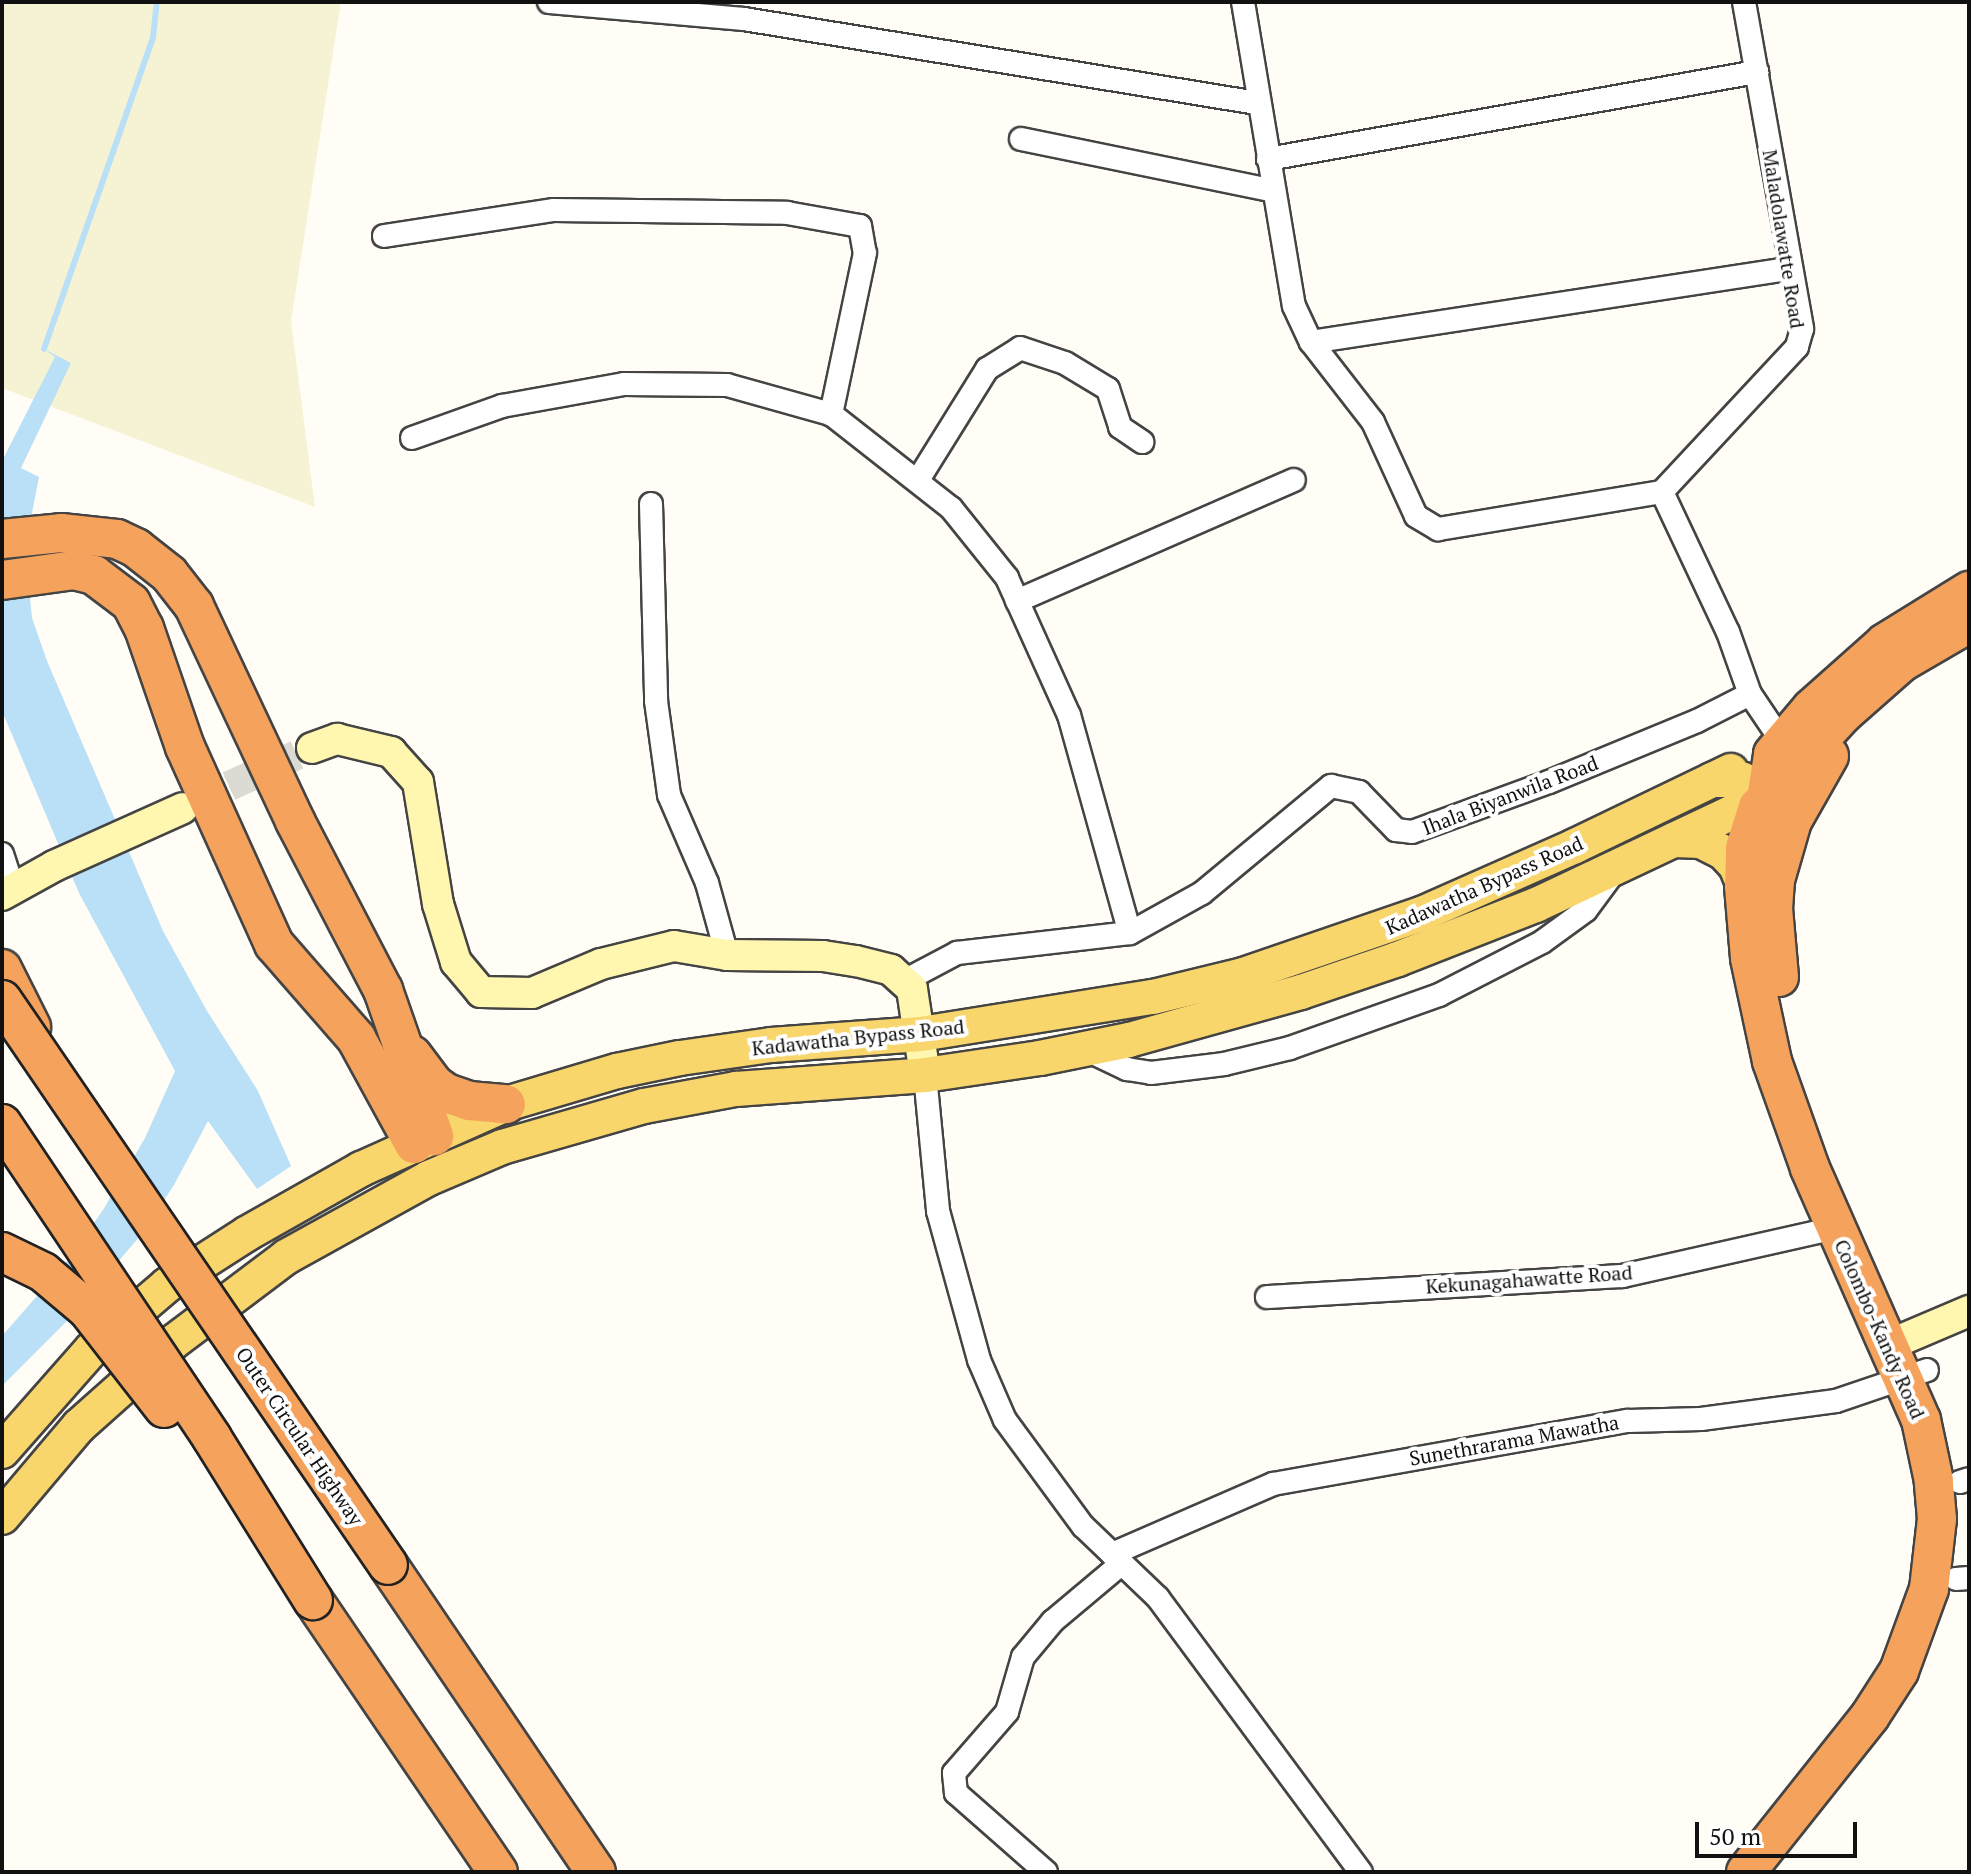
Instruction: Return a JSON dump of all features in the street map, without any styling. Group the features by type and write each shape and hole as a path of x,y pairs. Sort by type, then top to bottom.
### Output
{"highway":[{"path":"2,539 61,533 117,539 136,548 169,574 194,606 295,821 383,990 405,1046 431,1157"},
{"path":"2,580 74,570 94,575 131,603 144,628 185,747 274,944 356,1038 431,1157"},
{"name":"Colombo-Kandy Road","path":"1767,796 1768,769 1781,740 1863,660 1969,591"},
{"path":"1782,849 1792,821 1822,764 1864,716 1957,631"},
{"name":"Colombo-Kandy Road","path":"1901,1340 1835,1228 1798,1138 1772,1061 1752,973 1744,886 1747,838 1758,807 1868,689 1919,650 1957,631"},
{"path":"1767,796 1782,849"},
{"name":"Colombo-Kandy Road","path":"1779,1872 1882,1742 1914,1696 1938,1647 1962,1578 1964,1480 1947,1422 1916,1375 1901,1340 1799,1062 1775,951 1774,893 1782,849"},
{"path":"2,969 56,1079"},
{"name":"Outer Circular Highway","path":"2,1000 596,1872"},
{"path":"405,1046 435,1085 446,1093 469,1101 506,1104"},
{"path":"2,1124 212,1438 313,1600 498,1872"},
{"path":"2,1252 43,1272 88,1310 313,1600"},
{"name":"Colombo-Kandy Road","path":"1746,1872 1881,1701 1899,1671 1922,1617 1934,1559 1936,1499 1916,1375"}],"main road":[{"name":"Kadawatha Bypass Road","path":"2,1517 79,1426 182,1334 286,1257 506,1104 617,1071 680,1058 771,1045 921,1034 1153,997 1243,975 1338,945 1460,898 1712,780 1781,740"},
{"path":"1712,780 1743,780 1767,796"},
{"name":"Kadawatha Bypass Road","path":"2,1451 91,1350 167,1285 302,1201 431,1157 529,1138 644,1106 736,1089 925,1075 1085,1049 1231,1012 1398,959 1536,905 1767,796"},
{"path":"1674,840 1701,841 1723,852 1736,866 1744,886"}],"street":[{"path":"549,2 744,19 1257,103"},
{"path":"1243,2 1257,103 1294,306 1311,342 1373,422 1416,516 1438,529 1662,492 1728,632 1750,694 1781,740"},
{"name":"Maladolawatte Road","path":"1662,492 1797,347 1802,329 1744,2"},
{"path":"1268,159 1757,72"},
{"path":"1021,139 1274,191"},
{"path":"384,236 554,210 787,213 860,226 865,253 831,414"},
{"path":"1311,342 1790,269"},
{"path":"918,480 987,369 1020,348 1065,363 1108,389 1120,427 1142,442"},
{"path":"412,438 502,406 624,384 727,385 831,414 951,508 1007,578 1069,715 1130,933"},
{"path":"1017,601 1294,480"},
{"path":"651,504 656,701 669,795 707,883 727,955"},
{"name":"Ihala Biyanwila Road","path":"906,980 957,953 1130,933 1202,893 1331,786 1359,792 1396,830 1412,832 1549,782 1697,721 1750,694"},
{"path":"312,748 337,739 391,752 418,782 438,904 456,962 481,992 532,993 601,964 674,946 727,955 823,956 891,970 906,980 916,1000 921,1034 938,1211 979,1360 1005,1420 1083,1526 1158,1598 1361,1872"},
{"path":"2,854 8,892 54,866 183,808"},
{"path":"1085,1049 1127,1069 1151,1073 1224,1064 1290,1048 1439,995 1542,942 1586,910 1618,867"},
{"name":"Kekunagahawatte Road","path":"1267,1297 1622,1276 1835,1228"},
{"path":"1901,1340 1969,1311"},
{"name":"Sunethrarama Mawatha","path":"1046,1872 956,1793 954,1773 1007,1712 1023,1657 1053,1621 1117,1558 1273,1484 1628,1421 1701,1419 1836,1401 1916,1375"}],"shaded area":[{"path":"2,2 341,2 291,321 315,507 2,388"}],"water":[{"path":"44,349 71,363 21,468 39,477 25,549 32,618 47,661 163,931 207,1011 258,1091 291,1166 257,1189 208,1121 174,1185 140,1236 70,1318 2,1386 2,1336 65,1264 103,1210 145,1138 175,1071 79,893 2,711 2,461 55,357"}],"waterway":[{"path":"44,349 153,38 157,2"}],"tunnel":[{"path":"188,805 312,748"}]}
